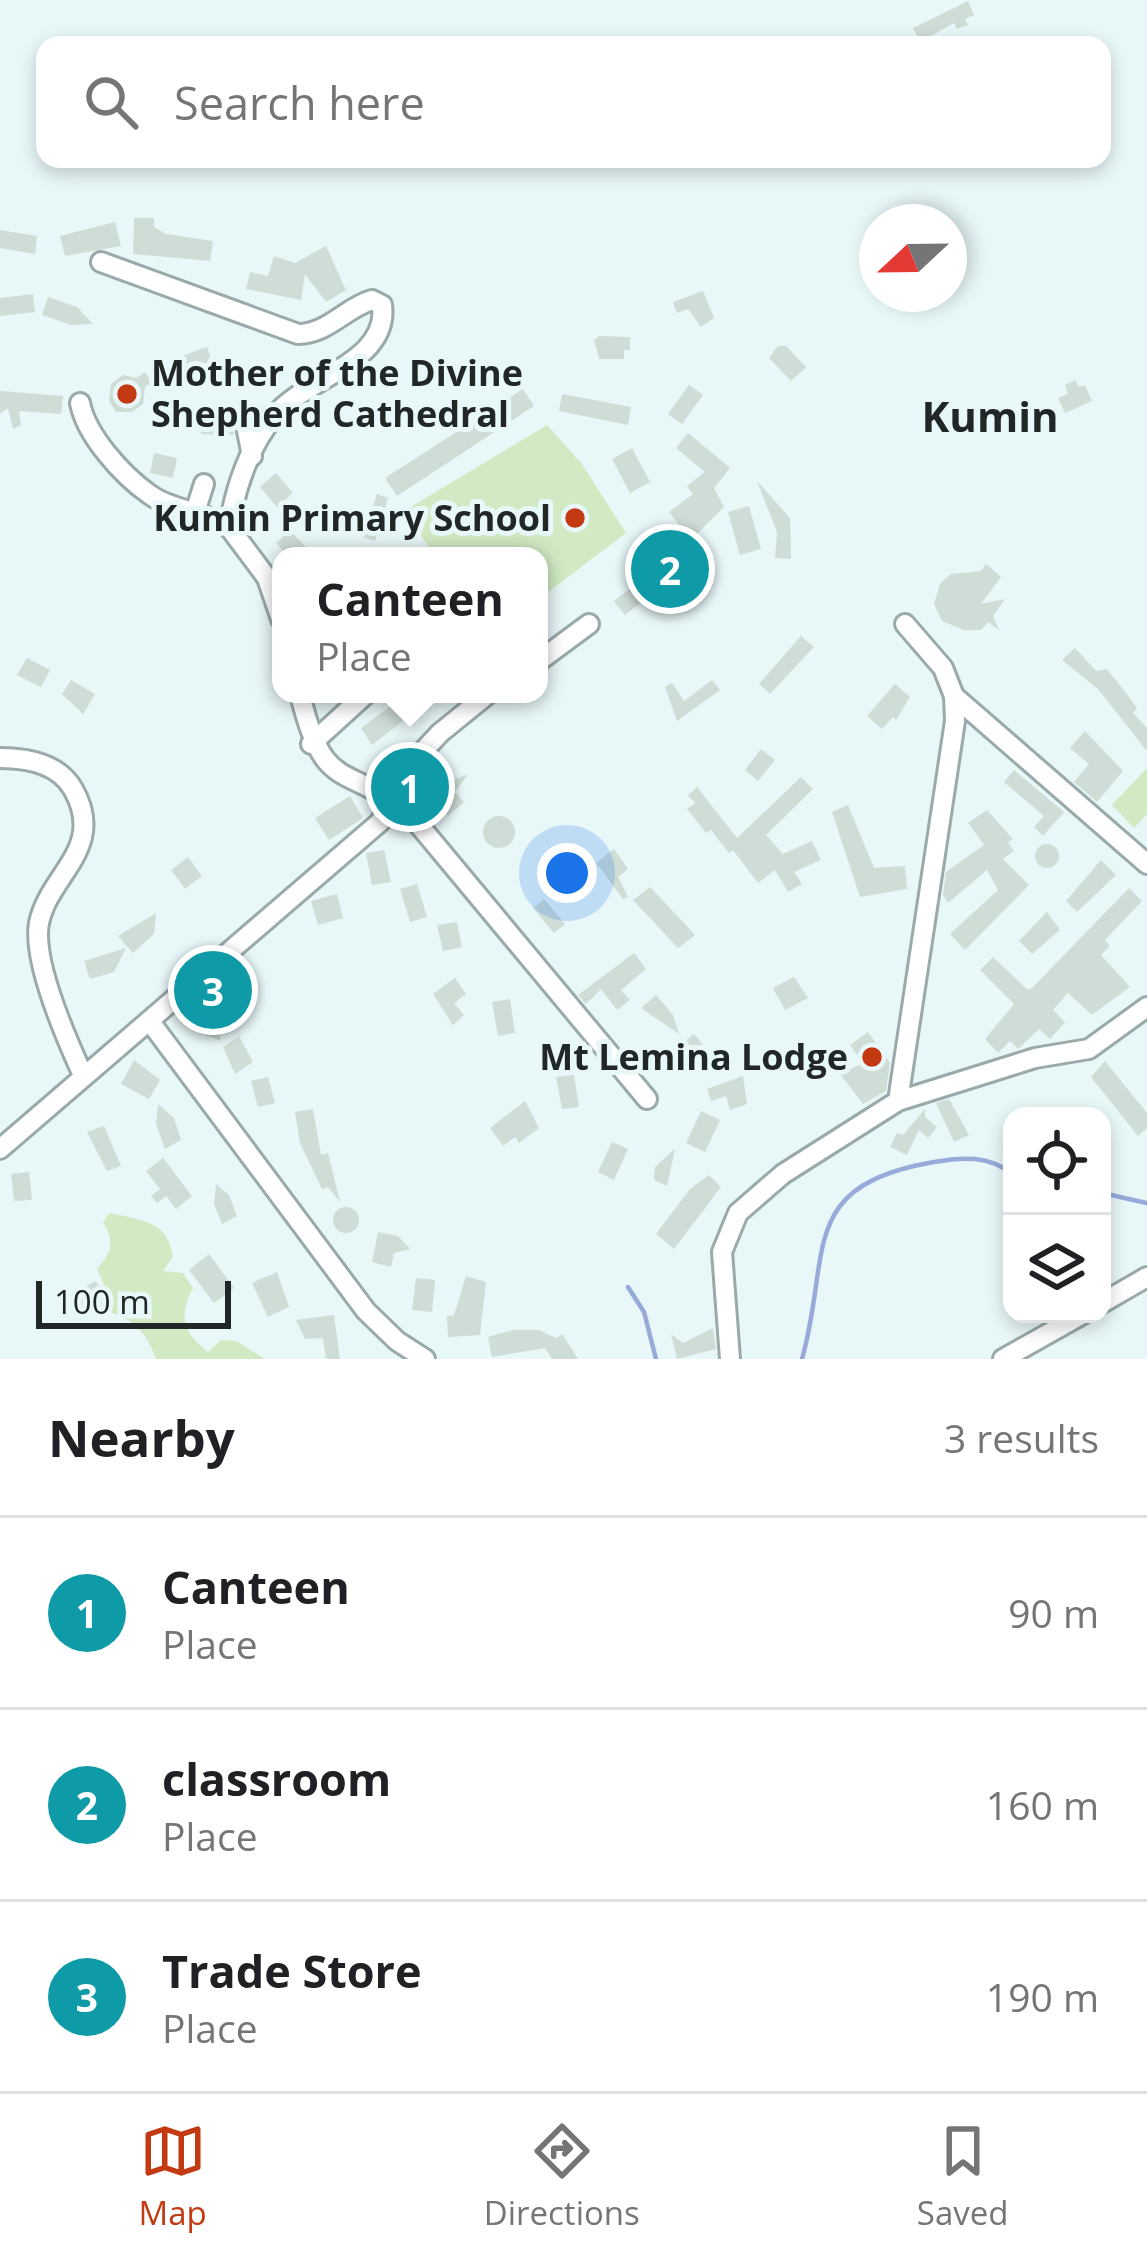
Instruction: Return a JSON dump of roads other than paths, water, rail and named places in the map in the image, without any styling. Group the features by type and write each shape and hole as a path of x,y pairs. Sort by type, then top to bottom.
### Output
{"street":[{"path":"101,262 298,334 326,328 361,303 382,305 381,332 370,348 298,392 273,417 252,457 230,526"},
{"path":"80,403 83,421 100,445 150,496 196,509 230,526 272,593"},
{"path":"244,416 252,457"},
{"path":"196,509 204,484"},
{"path":"548,654 590,624"},
{"path":"898,1101 954,696 943,668 905,624"},
{"path":"954,696 1036,776 1147,864"},
{"path":"302,703 311,744 334,772 385,792 414,819 647,1099"},
{"path":"311,744 356,703"},
{"path":"385,792 440,733 477,703"},
{"path":"950,746 972,728 987,726"},
{"path":"0,758 42,762 68,780 83,806 82,838 39,920 39,950 82,1073"},
{"path":"0,1149 82,1073 151,1023 230,947 380,822 387,808 385,792"},
{"path":"730,1359 722,1252 739,1213 783,1174 898,1101 1035,1058 1089,1049 1147,1007"},
{"path":"151,1023 367,1311 397,1341 425,1359"},
{"path":"1111,1298 1147,1277"},
{"path":"1003,1359 1066,1323"}],"waterway":[{"path":"1015,737 1064,779"},
{"path":"802,1359 828,1229 840,1207 859,1188 890,1173 955,1159 975,1159 1003,1168"},
{"path":"1111,1195 1147,1203"},
{"path":"628,1287 644,1312 656,1359"}],"place":[{"name":"Mother of the Divine Shepherd Cathedral","path":"127,394"},
{"name":"Kumin Primary School","path":"575,518"},
{"name":"classroom","path":"670,569"},
{"name":"Canteen","path":"410,787"},
{"name":"Trade Store","path":"213,990"},
{"name":"Mt Lemina Lodge","path":"872,1057"}],"district":[{"name":"Kumin","path":"990,417"}]}
